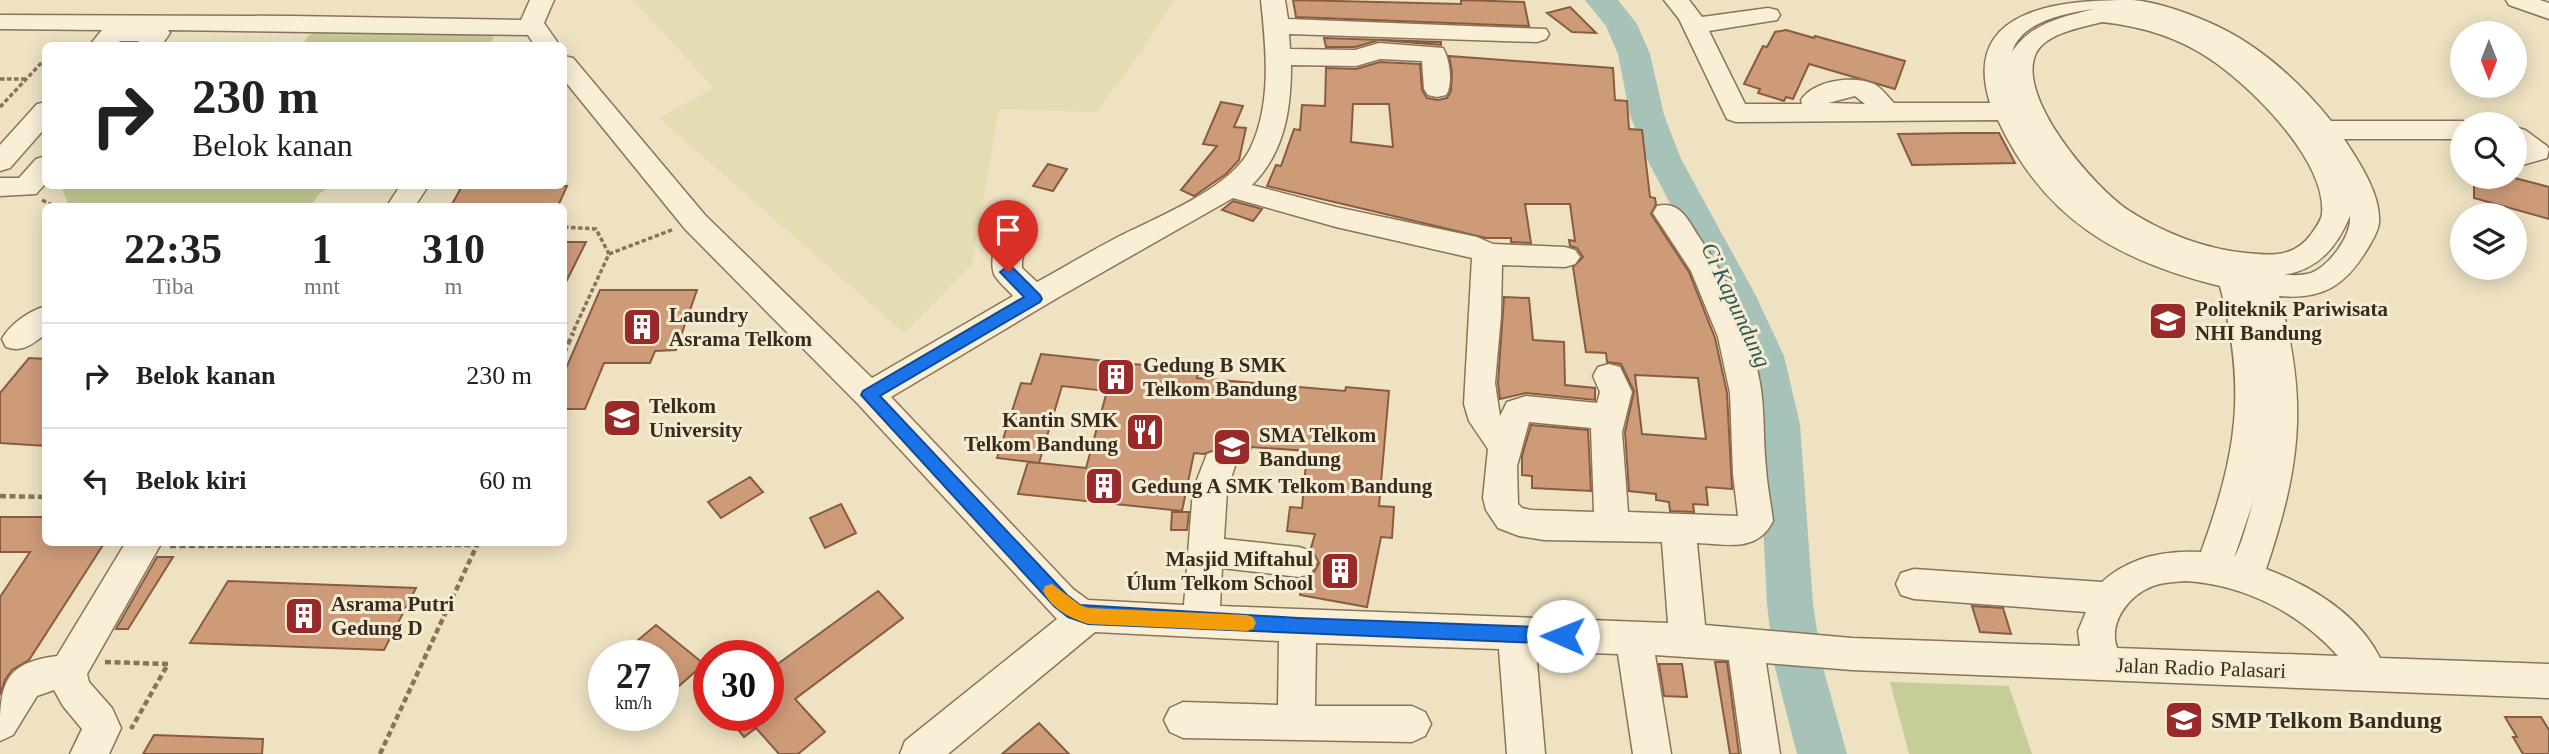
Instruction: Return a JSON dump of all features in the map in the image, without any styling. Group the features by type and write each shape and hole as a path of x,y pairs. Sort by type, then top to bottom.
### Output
{"street":[{"path":"144,33 166,0"},
{"path":"105,42 113,33 523,27 542,0"},
{"path":"1676,0 1700,25 1736,113 1819,112 1814,100 1820,94 1855,88 1867,91 1886,112 2019,111"},
{"path":"1700,25 1718,0"},
{"path":"2518,0 2549,12"},
{"path":"2092,2 2125,4 2157,11 2234,45 2266,71 2314,130 2348,166 2361,198 2365,226 2348,257 2327,278 2300,286 2247,281 2198,262 2140,249 2097,224 2061,192 2030,152 2019,111 1995,66 2000,45 2017,26 2092,2"},
{"path":"869,395 1230,188 1254,167 1270,130 1278,92 1279,57 1275,13 1537,34"},
{"path":"1700,25 1768,15"},
{"path":"0,22 144,33"},
{"path":"1279,57 1356,58 1379,51 1434,54 1437,89"},
{"path":"567,68 695,222 869,395 1060,600 1074,612 1088,616"},
{"path":"0,162 42,115"},
{"path":"2198,262 2284,267 2302,261 2320,244 2336,216 2333,193 2321,163 2314,130"},
{"path":"2314,130 2450,133"},
{"path":"2527,130 2549,130"},
{"path":"2527,145 2537,152 2527,155"},
{"path":"0,187 26,187 42,169"},
{"path":"1230,188 1336,216 1477,247 1487,254 1565,257"},
{"path":"1609,417 1526,409 1518,411 1503,445 1500,469 1502,509 1509,517 1518,521 1552,525 1678,530 1747,530 1756,521 1749,471 1744,384 1738,354 1723,307 1707,276 1667,213"},
{"path":"1018,219 1007,261 1008,272 1035,299"},
{"path":"1487,254 1480,404 1485,421 1503,445"},
{"path":"2229,572 2269,508 2281,450 2282,388 2274,329 2247,281"},
{"path":"17,340 42,320"},
{"path":"1609,376 1616,392 1606,432 1612,526"},
{"path":"1201,620 1208,552 1210,490 1219,463"},
{"path":"1678,530 1688,640"},
{"path":"89,754 102,728 99,719 69,684 82,667 143,546"},
{"path":"1208,552 1300,562"},
{"path":"2106,664 2095,634 2108,598 2133,577 2169,567 2229,572 2286,594 2322,618 2354,648 2369,674"},
{"path":"1914,584 2108,598"},
{"path":"919,754 1088,616"},
{"name":"Jalan Radio Palasari","path":"1088,616 1477,631 1516,635 1634,637 1852,654 2549,681"},
{"path":"1296,723 1298,626"},
{"path":"1516,635 1526,754"},
{"path":"1634,637 1652,754"},
{"path":"1761,754 1762,648"},
{"path":"0,723 27,679 38,674 82,667"},
{"path":"1182,720 1412,724"}],"path":[{"path":"1,104 42,62"},
{"path":"0,79 26,79"},
{"path":"567,346 609,254 695,222"},
{"path":"567,227 596,229 609,254"},
{"path":"0,496 42,497"},
{"path":"380,754 476,546"},
{"path":"82,667 168,664 130,732"}],"shaded area":[{"path":"633,0 1174,0 1142,51 1096,112 999,109 972,264 904,333 659,118 714,88"}],"green space":[{"path":"317,31 484,32 494,37 491,42 304,42"},
{"path":"64,189 326,189 312,203 68,203"},
{"path":"1890,682 2009,686 2032,754 1909,754"}],"building":[{"path":"1293,0 1461,4 1461,0 1524,2 1529,26 1296,17"},
{"path":"1570,7 1596,33 1572,32 1547,13"},
{"path":"1786,30 1905,61 1895,89 1809,64 1793,99 1786,97 1784,101 1758,93 1760,89 1744,84 1763,46 1767,47 1775,32"},
{"path":"1324,38 1441,42 1441,45 1379,40 1355,47 1326,47"},
{"path":"1449,56 1613,68 1615,100 1627,101 1629,129 1642,130 1650,197 1655,198 1656,204 1651,214 1689,272 1715,338 1727,393 1732,489 1706,487 1708,505 1693,504 1694,512 1670,511 1669,502 1656,500 1656,494 1629,491 1625,432 1634,391 1621,364 1607,362 1606,353 1586,352 1573,267 1583,257 1577,248 1570,246 1569,240 1575,241 1570,204 1525,204 1531,243 1511,242 1511,238 1486,238 1267,186 1276,165 1281,166 1294,129 1300,130 1302,105 1325,106 1326,68 1356,69 1380,62 1420,64 1422,90 1427,98 1438,100 1447,98 1451,91","holes":["1353,104 1389,104 1393,147 1351,142","1635,375 1698,378 1706,439 1642,434"]},
{"path":"1221,102 1243,106 1234,127 1246,128 1239,160 1226,174 1194,196 1181,190 1217,146 1203,144"},
{"path":"1999,133 2015,163 1912,165 1898,134"},
{"path":"1048,164 1067,169 1053,191 1033,186"},
{"path":"2527,181 2549,187 2549,219 2527,213 2527,203 2492,203 2474,198 2474,189 2527,189"},
{"path":"460,189 566,189 559,203 453,203"},
{"path":"1233,201 1262,209 1253,221 1222,210"},
{"path":"567,242 586,242 567,280"},
{"path":"600,290 697,290 676,350 655,351 650,363 604,363 585,409 567,409 567,366"},
{"path":"1504,297 1529,298 1533,340 1564,342 1565,385 1595,388 1595,400 1526,393 1500,399 1498,383"},
{"path":"1041,354 1199,371 1197,378 1345,391 1346,387 1389,391 1379,506 1394,507 1392,538 1381,537 1367,607 1300,595 1304,578 1313,574 1319,563 1311,548 1315,534 1287,531 1290,507 1302,508 1307,451 1251,447 1248,460 1236,458 1232,452 1220,448 1204,454 1194,453 1182,511 1018,494 1028,462 1039,463 997,458 1021,383 1031,384","holes":["1062,386 1107,391 1086,468 1039,463"]},
{"path":"29,358 42,359 42,446 0,443 0,393"},
{"path":"1531,425 1588,430 1591,491 1532,488 1532,476 1522,475 1522,456"},
{"path":"750,477 763,492 721,518 708,502"},
{"path":"841,504 856,533 825,548 810,518"},
{"path":"1172,512 1189,512 1187,530 1171,530"},
{"path":"0,517 42,517 42,546 102,546 29,660 12,670 5,680 0,695 0,597 30,552 0,552"},
{"path":"157,557 173,557 128,629 116,629"},
{"name":"Asrama Putri Gedung D","path":"228,581 416,588 384,650 190,643"},
{"path":"878,591 903,618 795,699 825,732 798,754 779,754 759,731 784,731 784,659"},
{"path":"1972,606 2003,608 2011,634 1980,632"},
{"path":"656,625 674,640 638,640"},
{"path":"679,644 693,655 693,674 679,686"},
{"path":"1715,662 1727,662 1739,754 1730,754"},
{"path":"1659,664 1682,664 1687,697 1664,696"},
{"path":"2505,717 2541,717 2549,730 2549,754 2523,754"},
{"path":"1039,723 1069,754 1002,754"},
{"path":"739,731 752,731 744,737"},
{"path":"154,735 263,739 262,754 143,754"}],"waterway":[{"name":"Ci Kapundung","path":"1601,0 1621,24 1634,54 1647,115 1664,159 1737,296 1764,356 1779,424 1790,604 1798,664 1822,754"}],"slow traffic":[{"path":"1052,591 1074,612 1088,616 1247,623"}],"place":[{"name":"Politeknik Pariwisata NHI Bandung","path":"2168,321"},
{"name":"Laundry Asrama Telkom","path":"642,327"},
{"name":"Gedung B SMK Telkom Bandung","path":"1116,377"},
{"name":"Telkom University","path":"622,418"},
{"name":"Kantin SMK Telkom Bandung","path":"1145,432"},
{"name":"SMA Telkom Bandung","path":"1232,447"},
{"name":"Gedung A SMK Telkom Bandung","path":"1104,486"},
{"name":"Masjid Miftahul Úlum Telkom School","path":"1340,571"},
{"name":"Asrama Putri Gedung D","path":"304,616"},
{"name":"SMP Telkom Bandung","path":"2184,720"}],"route":[{"path":"1008,272 1035,299 869,395 1074,612 1088,616 1563,636"}]}
